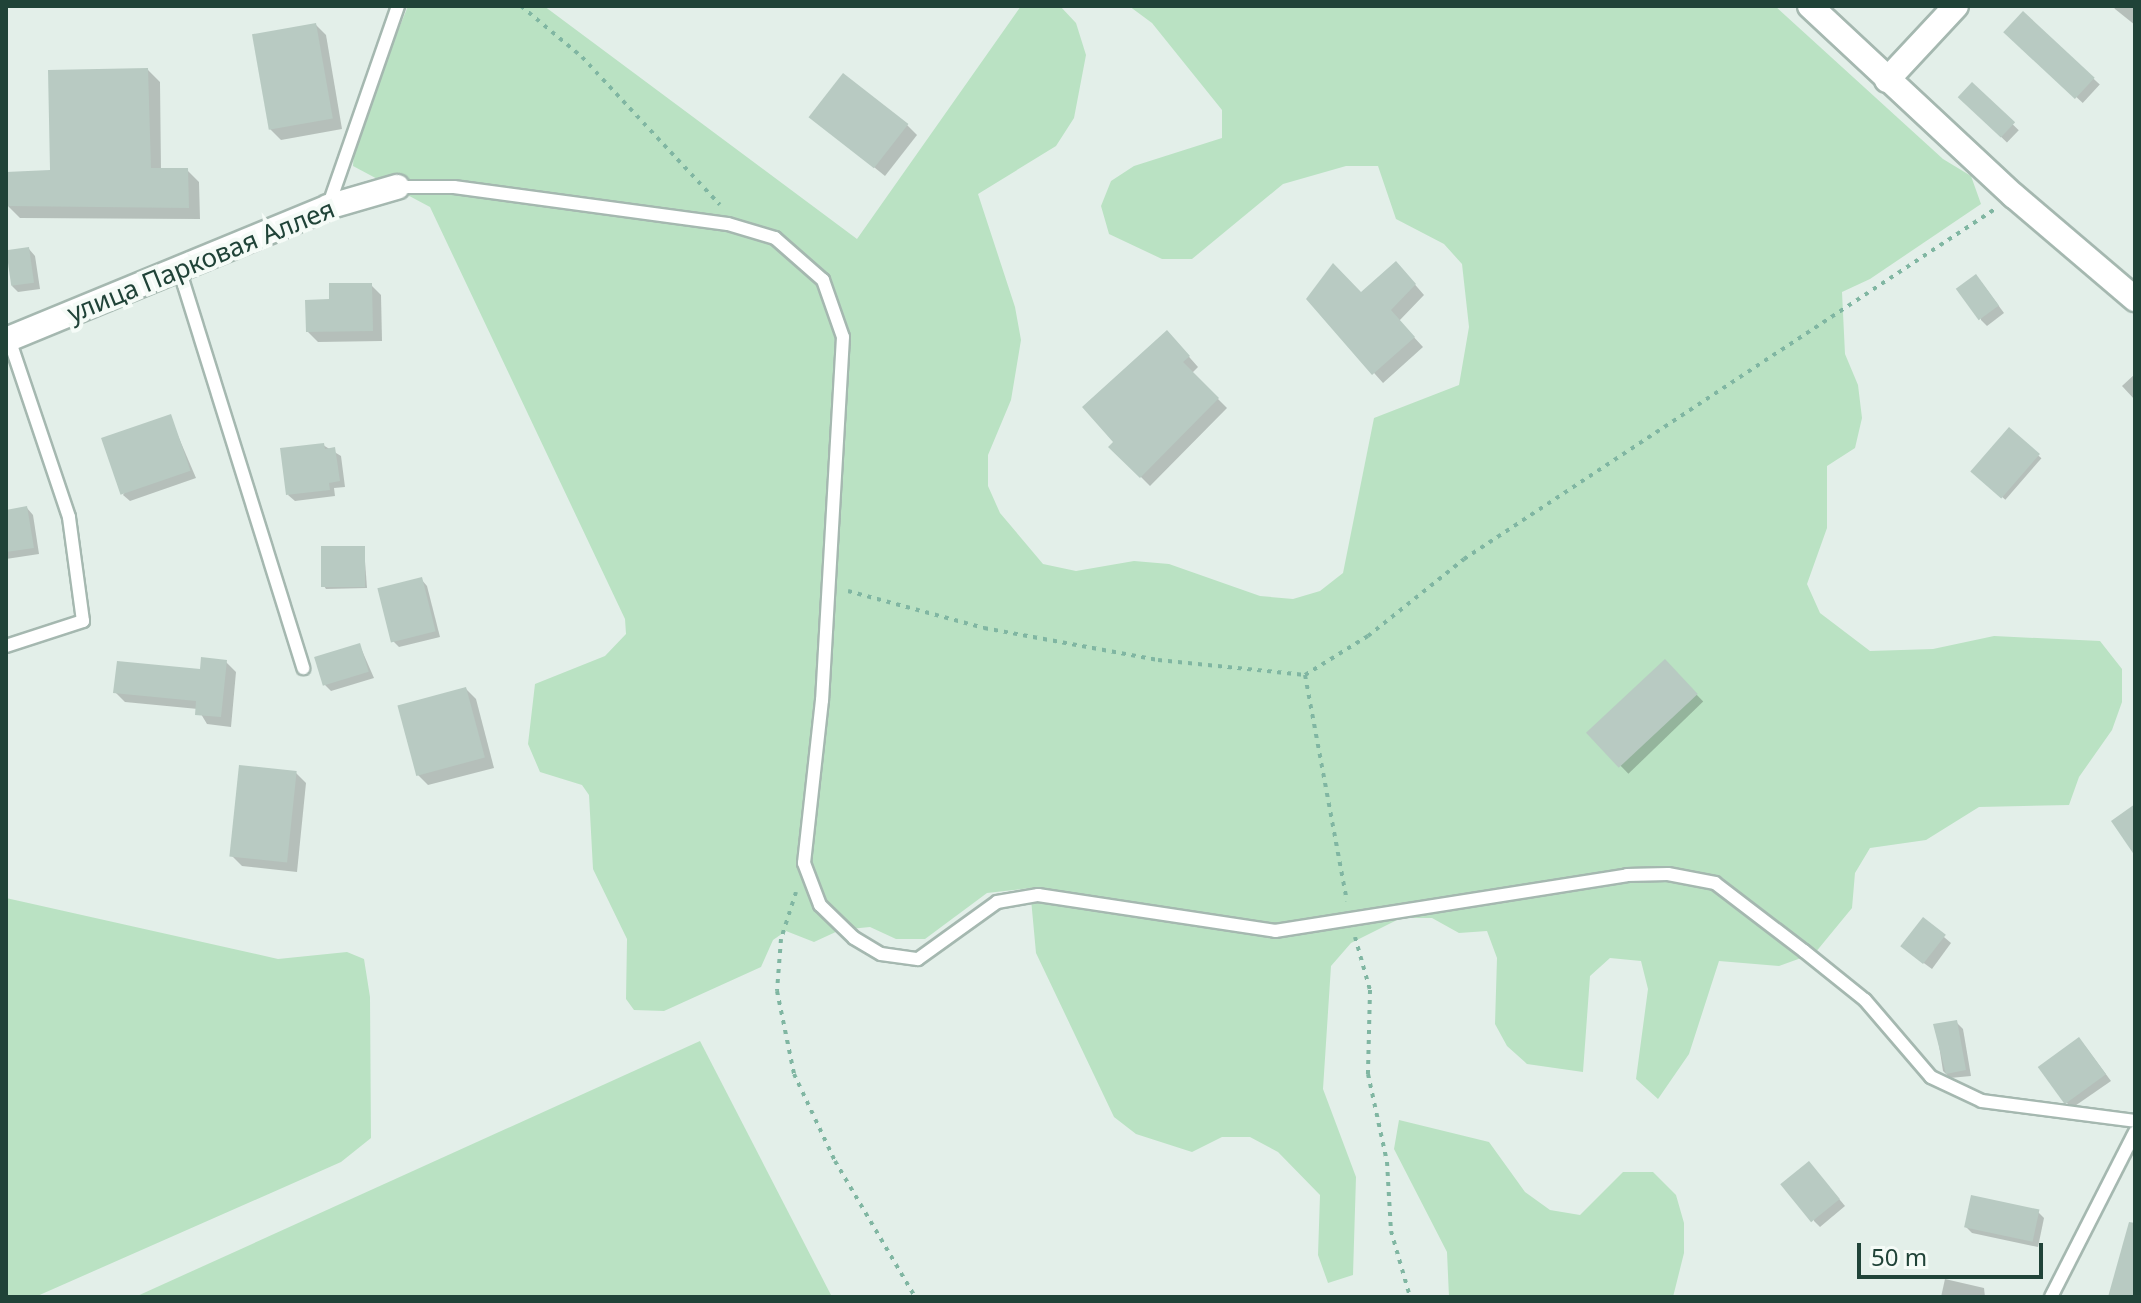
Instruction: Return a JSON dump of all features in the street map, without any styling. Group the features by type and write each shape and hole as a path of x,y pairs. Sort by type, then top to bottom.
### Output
{"street":[{"path":"1810,6 2014,196 2135,299"},
{"path":"1887,80 1956,6"},
{"name":"улица Парковая Аллея","path":"8,340 180,272 328,207 397,187"}],"lane":[{"path":"328,207 398,6"},
{"path":"397,187 454,187 562,199 744,229 775,238 823,280 843,337 830,586 804,863 820,905 854,938 881,954 918,959 997,902 1038,895 1275,931 1627,875 1668,874 1715,883 1865,1000 1931,1077 1982,1101 2135,1121"},
{"path":"180,272 303,668"},
{"path":"6,646 83,621 69,517 8,340"},
{"path":"2051,1297 2135,1132"}],"path":[{"path":"521,6 582,57 744,229"},
{"path":"830,586 984,628 1143,658 1305,675 1368,636 1464,559 2014,196"},
{"path":"1305,675 1350,921 1370,990 1368,1074 1387,1162 1391,1231 1410,1297"},
{"path":"804,863 781,939 777,991 794,1074 835,1161 915,1297"}],"green space":[{"path":"408,6 544,6 857,239 1021,6 1060,6 1076,23 1086,55 1074,118 1056,146 978,194 1015,307 1021,340 1011,400 988,455 988,486 1000,513 1043,564 1076,571 1134,561 1169,564 1260,596 1293,599 1320,591 1343,573 1374,418 1459,385 1469,327 1462,264 1444,244 1396,219 1378,166 1346,166 1283,184 1192,259 1162,259 1109,234 1101,206 1111,181 1134,166 1222,138 1222,110 1152,23 1129,6 1775,6 1943,159 1971,176 1981,204 1870,279 1842,292 1845,354 1858,385 1862,418 1855,448 1827,466 1827,528 1807,584 1820,613 1870,651 1933,649 1994,636 2100,641 2122,669 2122,702 2112,730 2079,777 2069,805 1979,807 1926,840 1870,848 1855,873 1852,908 1815,953 1779,966 1719,961 1689,1054 1658,1099 1636,1079 1648,989 1641,961 1610,958 1590,976 1583,1072 1527,1064 1507,1046 1495,1024 1497,958 1487,931 1459,933 1432,918 1401,918 1351,943 1331,966 1323,1089 1356,1177 1353,1275 1328,1283 1318,1255 1320,1195 1278,1152 1250,1137 1222,1137 1192,1152 1136,1134 1114,1117 1036,953 1030,888 987,893 925,939 896,939 870,927 840,930 814,942 786,931 773,940 761,967 664,1011 634,1010 626,999 627,939 593,869 589,795 582,785 540,772 528,744 535,684 605,656 626,634 625,619 430,207 353,166 355,137"},
{"path":"6,898 278,959 347,952 364,959 370,997 371,1138 341,1162 35,1297 6,1297"},
{"path":"700,1041 832,1297 135,1297"},
{"path":"1399,1120 1489,1142 1525,1192 1550,1210 1580,1215 1623,1172 1653,1172 1676,1195 1684,1223 1684,1253 1673,1297 1449,1297 1447,1252 1394,1149"}],"building":[{"path":"2023,11 2095,78 2075,99 2003,32"},
{"path":"316,23 333,119 269,130 252,34"},
{"path":"148,68 151,168 188,168 189,208 6,206 6,172 50,170 48,70"},
{"path":"843,73 908,124 874,168 809,117"},
{"path":"1972,82 2015,122 2001,138 1958,97"},
{"path":"29,247 34,283 11,286 6,250"},
{"path":"1396,261 1416,284 1391,310 1415,337 1372,375 1306,299 1333,263 1361,292"},
{"path":"1976,274 1999,306 1979,320 1956,289"},
{"path":"329,283 372,283 373,331 306,332 305,300 329,299"},
{"path":"1167,330 1190,356 1183,362 1219,398 1140,478 1108,447 1113,442 1082,407"},
{"path":"171,414 191,471 121,495 101,438"},
{"path":"2009,427 2040,454 2001,498 1970,472"},
{"path":"324,443 325,449 335,447 340,481 329,483 330,490 286,495 280,448"},
{"path":"27,506 34,548 6,552 6,510"},
{"path":"321,546 365,546 365,587 321,587"},
{"path":"422,577 436,631 391,642 377,588"},
{"path":"360,643 369,672 323,686 314,657"},
{"path":"201,657 227,660 221,717 195,715 196,701 113,693 117,661 200,669"},
{"path":"1665,659 1698,694 1619,768 1586,733"},
{"path":"466,687 485,758 416,776 397,705"},
{"path":"239,765 297,771 287,863 229,856"},
{"path":"2135,804 2135,856 2111,821"},
{"path":"1923,917 1946,935 1923,964 1900,946"},
{"path":"1957,1020 1966,1070 1946,1074 1933,1024"},
{"path":"2079,1037 2106,1074 2065,1104 2038,1067"},
{"path":"1809,1161 1840,1199 1811,1222 1780,1184"},
{"path":"1971,1195 2039,1210 2033,1242 1964,1227"},
{"path":"2129,1222 2135,1223 2135,1297 2108,1297"}]}
